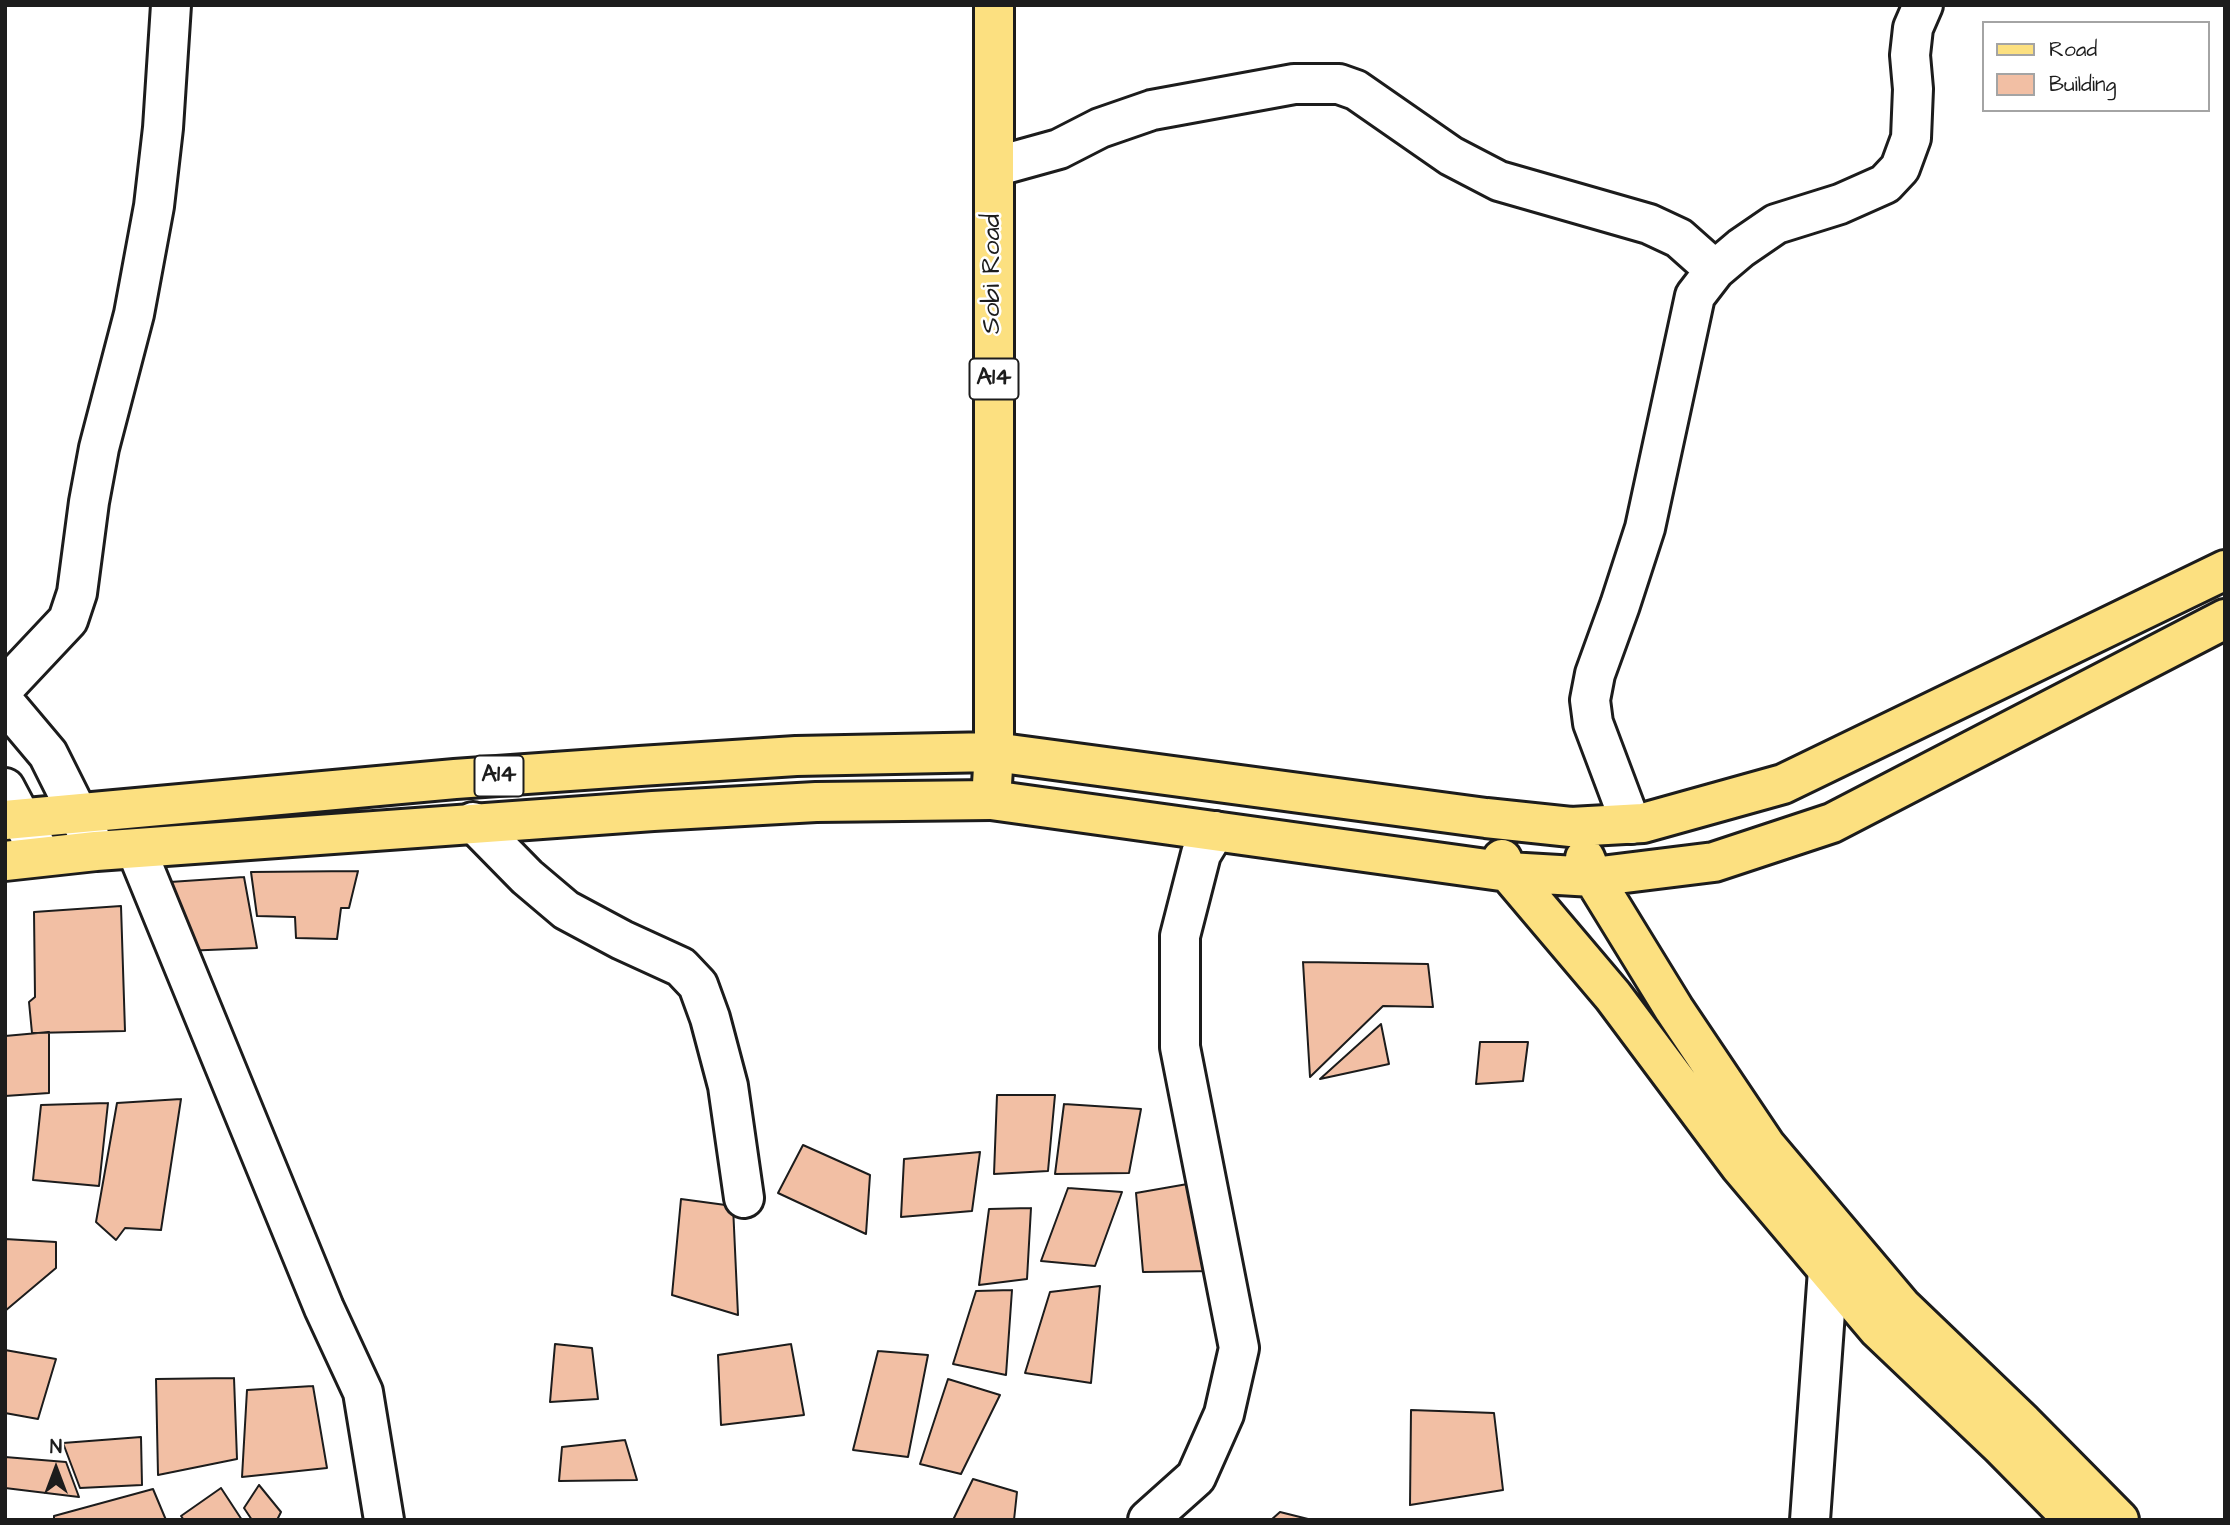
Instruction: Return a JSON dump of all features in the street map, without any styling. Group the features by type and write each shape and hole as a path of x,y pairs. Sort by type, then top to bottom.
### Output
{"main road":[{"name":"Sobi Road","path":"994,5 994,752"},
{"path":"994,752 1486,818 1571,827 1643,823 1783,784 2225,570"},
{"path":"991,800 1508,872 1593,877 1714,862 1832,823 2225,620"},
{"name":"A14","path":"10,808 79,813 455,779 653,765 796,756 994,752 991,800 816,802 472,822 23,858"},
{"path":"1486,818 1508,872 1613,996 1740,1166 1878,1329 2074,1520"},
{"path":"1571,827 1593,877 1674,1009 1766,1146 1902,1307 2119,1520"}],"street":[{"path":"5,687 68,620 77,593 99,448 134,314 155,206 172,5"},
{"path":"1631,824 1593,723 1590,700 1595,674 1645,528 1695,296 1715,270 1741,248 1776,225 1840,204 1885,184 1900,168 1911,138 1913,89 1910,55 1913,28 1923,5"},
{"path":"994,167 1059,149 1100,128 1152,110 1294,84 1339,84 1356,90 1451,156 1499,181 1648,224 1679,238 1715,270"},
{"path":"5,703 48,754 96,851"},
{"path":"10,808 23,858"},
{"path":"472,822 527,877 566,910 681,967 698,985 710,1018 728,1086 744,1198"},
{"path":"1148,1520 1196,1477 1224,1414 1239,1348 1180,1048 1180,936 1201,854 1215,831"},
{"path":"136,849 324,1308 363,1392 384,1520"},
{"path":"1810,1520 1829,1269"}],"building":[{"path":"358,871 349,908 341,908 337,939 296,938 295,917 257,916 251,872"},
{"path":"244,877 257,948 183,951 170,882"},
{"path":"121,906 125,1031 32,1033 29,1002 35,997 34,912"},
{"path":"1303,962 1428,964 1433,1007 1383,1006 1310,1077"},
{"path":"1381,1024 1389,1064 1320,1079"},
{"path":"49,1032 49,1093 5,1096 5,1036"},
{"path":"1480,1042 1528,1042 1523,1081 1476,1084"},
{"path":"997,1095 1055,1095 1048,1171 994,1174"},
{"path":"181,1099 161,1230 125,1228 116,1240 96,1222 117,1103"},
{"path":"108,1103 99,1186 33,1180 41,1105"},
{"path":"1064,1104 1141,1109 1129,1173 1055,1174"},
{"path":"803,1145 870,1175 866,1234 778,1193"},
{"path":"980,1152 972,1211 901,1217 904,1159"},
{"path":"1199,1182 1215,1271 1143,1272 1136,1193"},
{"path":"1068,1188 1122,1192 1095,1266 1041,1261"},
{"path":"681,1199 733,1206 738,1315 672,1295"},
{"path":"1031,1208 1027,1279 979,1285 989,1209"},
{"path":"5,1239 56,1242 56,1268 5,1311"},
{"path":"1100,1286 1091,1383 1025,1373 1050,1292"},
{"path":"1012,1290 1006,1375 953,1364 976,1291"},
{"path":"555,1344 592,1348 598,1399 550,1402"},
{"path":"791,1344 804,1415 721,1425 718,1355"},
{"path":"5,1350 56,1359 38,1419 5,1413"},
{"path":"878,1351 928,1355 908,1457 853,1450"},
{"path":"234,1378 237,1459 158,1475 156,1379"},
{"path":"948,1379 1000,1395 961,1474 920,1464"},
{"path":"313,1386 327,1468 242,1477 247,1390"},
{"path":"1411,1410 1494,1413 1503,1490 1410,1505"},
{"path":"141,1437 142,1485 80,1488 63,1443"},
{"path":"625,1440 637,1480 559,1481 562,1447"},
{"path":"5,1457 66,1462 79,1497 5,1488"},
{"path":"973,1479 1017,1492 1014,1520 953,1520"},
{"path":"259,1485 281,1512 277,1520 252,1520 244,1508"},
{"path":"221,1488 242,1520 184,1520 181,1516"},
{"path":"153,1489 166,1520 54,1520 54,1516"},
{"path":"1280,1512 1312,1520 1271,1520"}]}
